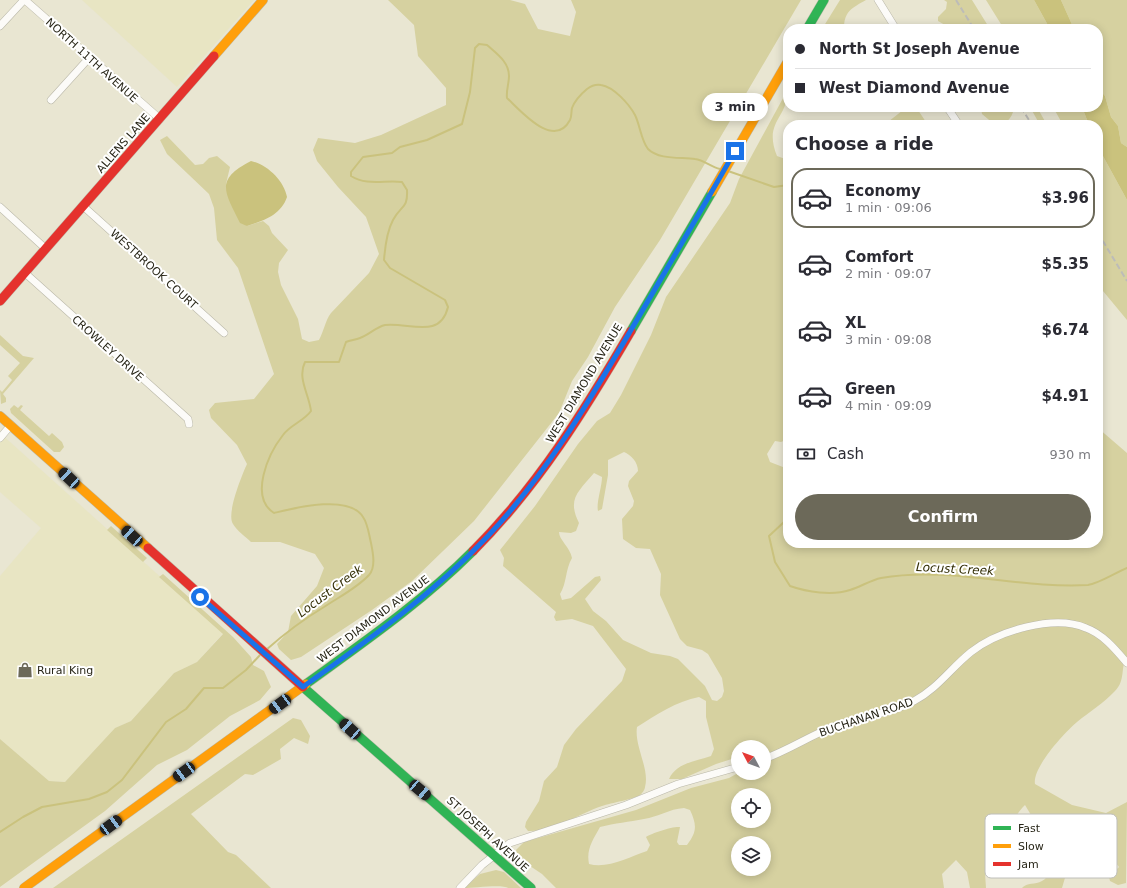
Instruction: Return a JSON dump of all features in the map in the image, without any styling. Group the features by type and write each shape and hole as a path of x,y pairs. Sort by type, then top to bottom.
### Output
{"main road":[{"name":"ALLENS LANE","path":"0,301 263,0"},
{"path":"810,24 824,0"},
{"name":"WEST DIAMOND AVENUE","path":"24,888 387,626 428,594 473,552 521,499 551,460 580,418 783,69"},
{"name":"ST JOSEPH AVENUE","path":"0,416 245,637 531,888"}],"street":[{"path":"0,26 25,0"},
{"name":"NORTH 11TH AVENUE","path":"25,0 160,119"},
{"path":"878,0 893,24"},
{"path":"51,100 89,58"},
{"name":"WESTBROOK COURT","path":"83,206 224,333"},
{"path":"0,207 46,249"},
{"name":"CROWLEY DRIVE","path":"25,273 188,419 189,424"},
{"path":"0,438 11,425"},
{"name":"BUCHANAN ROAD","path":"771,756 834,726 911,703 937,685 972,652 992,640 1017,630 1064,624 1086,627 1105,639 1127,664"},
{"path":"460,888 510,843 626,805 690,780 731,769"}],"shaded area":[{"path":"82,0 254,0 177,87"},
{"path":"388,0 510,0 525,4 538,29 570,36 576,12 571,0 801,0 787,24 783,24 783,31 660,240 615,307 588,357 572,381 559,413 474,521 412,581 372,610 301,657 291,660 279,649 277,644 288,632 291,616 317,586 324,568 315,554 280,542 251,542 235,527 231,519 233,504 247,464 237,445 211,418 209,410 215,403 254,399 274,374 238,268 217,240 214,208 209,194 167,154 160,140 167,136 195,165 203,164 209,158 217,156 230,167 226,184 247,226 263,221 269,226 272,233 288,250 279,263 278,272 281,285 298,319 302,339 309,342 319,340 327,319 331,313 369,273 379,254 366,217 338,187 317,161 313,150 318,138 355,143 381,135 446,105 446,88 418,56 414,25"},
{"path":"840,0 866,0 857,5 847,14 844,24 825,24"},
{"path":"944,0 972,0 987,24 943,24 938,21 938,17 946,9 947,2"},
{"path":"986,0 1034,0 1047,24 1001,24"},
{"path":"1034,0 1061,0 1072,24 1047,24"},
{"path":"1061,0 1127,0 1127,147 1121,143 1118,126 1111,117 1103,94 1103,24 1072,24"},
{"path":"1103,94 1111,117 1118,126 1121,143 1127,147 1127,200 1103,156 1103,120 1087,120 1084,112 1103,112"},
{"path":"783,98 783,109 774,127 773,144 777,156 783,158 783,441 775,441 767,454 770,462 783,467 783,548 1103,548 1103,432 1127,453 1127,657 1121,682 1111,695 1077,722 1057,742 1038,769 1035,777 1035,784 1072,805 1106,813 1127,802 1126,883 1118,885 1110,881 1109,878 1117,878 1117,869 1119,867 1117,864 1117,814 1030,814 1025,805 1018,814 985,814 986,888 970,888 967,872 956,860 942,874 944,888 556,888 542,874 518,858 516,850 524,842 636,810 691,788 731,777 731,780 771,780 771,740 731,740 731,759 682,779 669,779 676,769 687,763 711,756 714,749 706,717 706,701 699,697 667,709 637,727 638,742 646,780 641,794 633,798 593,809 557,826 547,829 528,831 525,827 526,822 539,801 544,781 557,767 564,745 576,729 622,681 626,669 593,626 572,619 556,621 554,617 556,612 503,566 504,558 500,550 535,506 578,444 597,421 610,413 621,395 651,335 666,297 730,203 739,179","holes":["624,452 629,455 637,465 638,471 629,481 628,486 634,501 633,506 622,519 623,539 636,548 650,549 661,574 660,595 680,639 687,646 702,650 708,654 722,678 724,691 722,697 717,701 712,700 705,686 678,659 651,653 623,640 606,621 593,611 585,599 601,580 600,576 595,577 571,598 562,600 560,594 572,558 569,550 559,535 559,532 571,533 576,531 579,523 574,508 574,502 579,491 594,473 602,477 598,511 602,509 608,475 608,460","684,808 690,810 695,828 693,836 687,845 679,845 677,842 680,827 673,828 646,837 650,845 647,851 611,864 589,864 589,849 600,827 649,818 668,811"]},
{"path":"901,112 919,112 925,120 890,120"},
{"path":"982,112 1013,112 1008,120 989,120"},
{"path":"1033,112 1040,112 1044,120 1037,120"},
{"path":"1056,112 1084,112 1087,120 1060,120"},
{"path":"1103,156 1127,200 1127,320 1103,291"},
{"path":"251,161 263,166 274,174 282,185 287,197 276,213 259,222 247,226 240,223 230,203 226,188 227,181 232,174"},
{"path":"0,335 23,356 34,358 3,394 6,398 6,402 1,404 0,390 2,392 12,380 8,376 20,363 0,345"},
{"path":"14,405 18,408 21,405 23,406 20,410 49,436 52,433 62,442 64,447 60,452 54,452 11,413 10,409"},
{"path":"0,433 223,633 197,662 174,673 131,721 115,728 65,782 49,781 0,739 0,576 41,528 0,492"},
{"path":"111,526 147,558 143,562 107,530"},
{"path":"163,574 233,637 251,657 253,665 264,671 271,687 260,700 230,716 187,750 157,765 105,811 0,887 0,739 49,781 65,782 115,728 131,721 174,673 197,662 223,634 159,577"},
{"path":"293,718 301,720 310,736 308,744 294,738 280,749 281,759 253,775 245,774 191,814 228,852 236,855 271,888 53,888"},
{"path":"496,870 504,872 521,888 494,886 464,888 480,874"},
{"path":"1046,878 1065,878 1062,888 1022,888 1026,885 1039,882"}],"waterway":[{"name":"Locust Creek","path":"266,650 302,622 359,584 369,575 373,568 373,551 367,526 363,517 356,510 346,506 321,504 274,513 267,506 263,497 262,486 264,475 267,464 277,443 289,428 305,418 311,411 302,374 305,362 339,362 346,342 363,337 385,325 431,326 438,323 444,317 448,307 445,300 390,268 384,260 389,229 396,215 405,204 407,190 402,182 369,182 351,176 351,172 363,157 392,153 400,147 427,140 462,124 470,92 475,48 479,44 487,45 505,62 509,76 507,98 529,119 547,130 555,131 563,128 570,120 572,108 578,97 590,87 595,85 606,86 616,92 629,106 637,119 642,137 648,149 653,153 670,157 698,160 720,169"},
{"name":"Locust Creek","path":"728,171 774,187 783,186"},
{"name":"Locust Creek","path":"783,523 769,536 775,562 790,586 804,590 828,593 843,592 877,579 907,575 959,576 1036,584 1088,585 1127,568"},
{"name":"Locust Creek","path":"0,832 42,807 89,799 107,792 122,780 166,722 186,709 204,688 223,688 246,670 261,654"}],"railway":[{"path":"956,0 971,24"},
{"path":"1024,112 1029,120"},
{"path":"1103,241 1127,281"}],"traffic: fast":[{"path":"810,24 824,0"},
{"path":"631,331 712,192"},
{"path":"306,684 371,637 413,604 454,570 473,551"},
{"path":"303,687 531,888"}],"traffic: slow":[{"path":"214,56 263,0"},
{"path":"712,192 783,70"},
{"path":"0,416 148,548"},
{"path":"24,888 306,684"}],"traffic: jam":[{"path":"0,301 214,56"},
{"path":"473,551 497,526 539,474 578,418 631,331"},
{"path":"148,548 303,687"}],"place":[{"name":"Rural King","path":"25,670"}],"route":[{"path":"200,597 303,687 413,607 457,568 488,536 521,499 551,460 580,418 735,151"}]}
